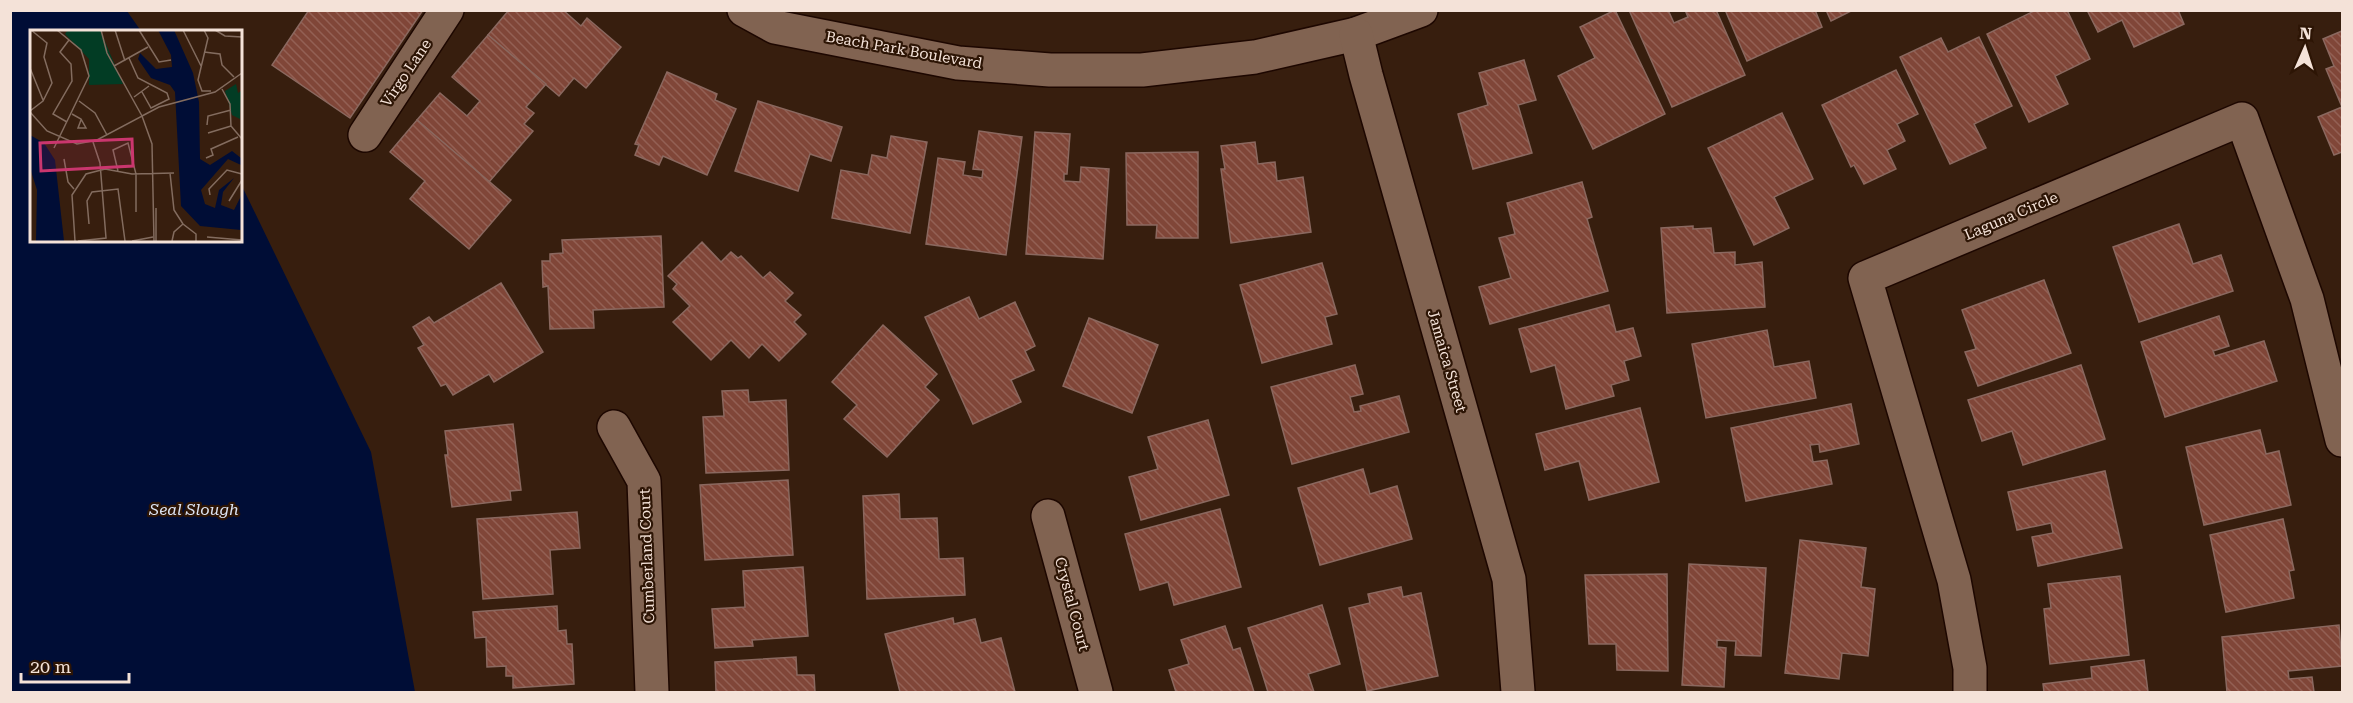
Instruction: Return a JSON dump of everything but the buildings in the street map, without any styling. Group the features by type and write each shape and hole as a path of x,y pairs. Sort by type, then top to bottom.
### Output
{"street":[{"name":"Virgo Lane","path":"365,135 447,10"},
{"name":"Beach Park Boulevard","path":"744,10 776,27 958,63 1050,70 1142,70 1255,57 1356,34 1421,10"},
{"name":"Jamaica Street","path":"1356,34 1509,579 1518,693"},
{"name":"Laguna Circle","path":"1970,693 1970,668 1954,580 1864,278 2242,119 2307,299 2343,440"},
{"name":"Cumberland Court","path":"614,427 644,482 652,693"},
{"name":"Crystal Court","path":"1048,516 1096,693"}],"water":[{"name":"Seal Slough","path":"10,11 127,11 140,30 30,30 30,242 242,242 242,186 371,452 415,692 11,692"}]}
